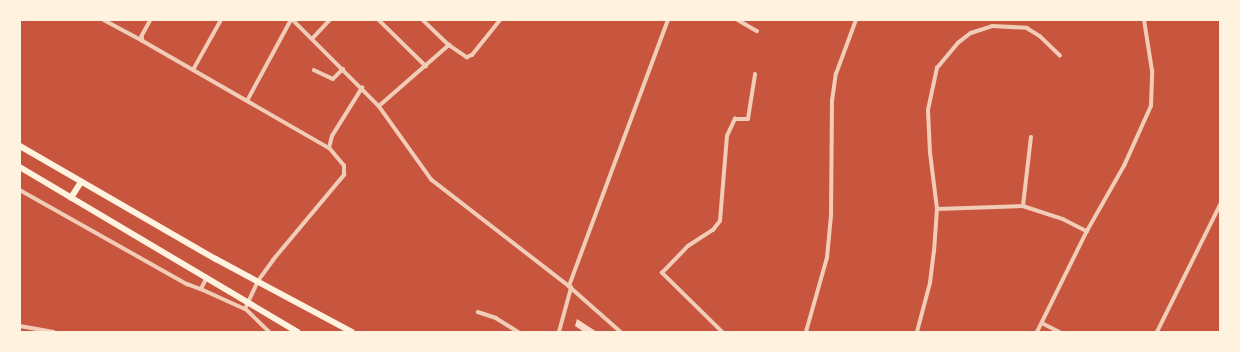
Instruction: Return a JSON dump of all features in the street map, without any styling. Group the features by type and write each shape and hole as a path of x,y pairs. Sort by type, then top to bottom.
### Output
{"highway":[{"path":"20,146 81,182 352,332"},
{"path":"20,167 298,332"},
{"path":"72,198 81,182"}],"street":[{"path":"104,20 329,148 344,166 343,178 258,281 245,309"},
{"path":"143,41 142,36 151,20"},
{"path":"192,70 221,20"},
{"path":"247,101 292,20 343,68 379,106 432,180 570,287 621,332"},
{"path":"312,39 330,20"},
{"path":"379,20 426,66"},
{"path":"423,20 449,45 467,57 472,55 500,20"},
{"path":"559,332 570,287 668,20"},
{"path":"738,20 757,31"},
{"path":"806,332 827,258 831,216 832,101 836,74 856,20"},
{"path":"1037,332 1087,231 1124,166 1150,106 1152,71 1144,20"},
{"path":"917,332 930,283 937,209 930,153 928,110 933,80 948,52 971,33 992,26 1012,25 1027,28 1040,36 1060,55"},
{"path":"379,106 449,45"},
{"path":"314,70 333,79 343,68"},
{"path":"722,332 662,273 688,246 713,230 720,221 727,136 735,119 748,119 755,75"},
{"path":"329,148 332,136 362,88"},
{"path":"1023,206 1030,136"},
{"path":"20,190 142,261 187,284 201,288 245,309 269,332"},
{"path":"1157,332 1220,205"},
{"path":"937,209 1023,206 1063,219 1087,231"},
{"path":"201,288 207,277"},
{"path":"478,312 496,318 518,332"},
{"path":"1042,323 1060,332"},
{"path":"20,326 53,332"}],"building":[{"path":"577,319 597,332 584,332 575,326"}]}
